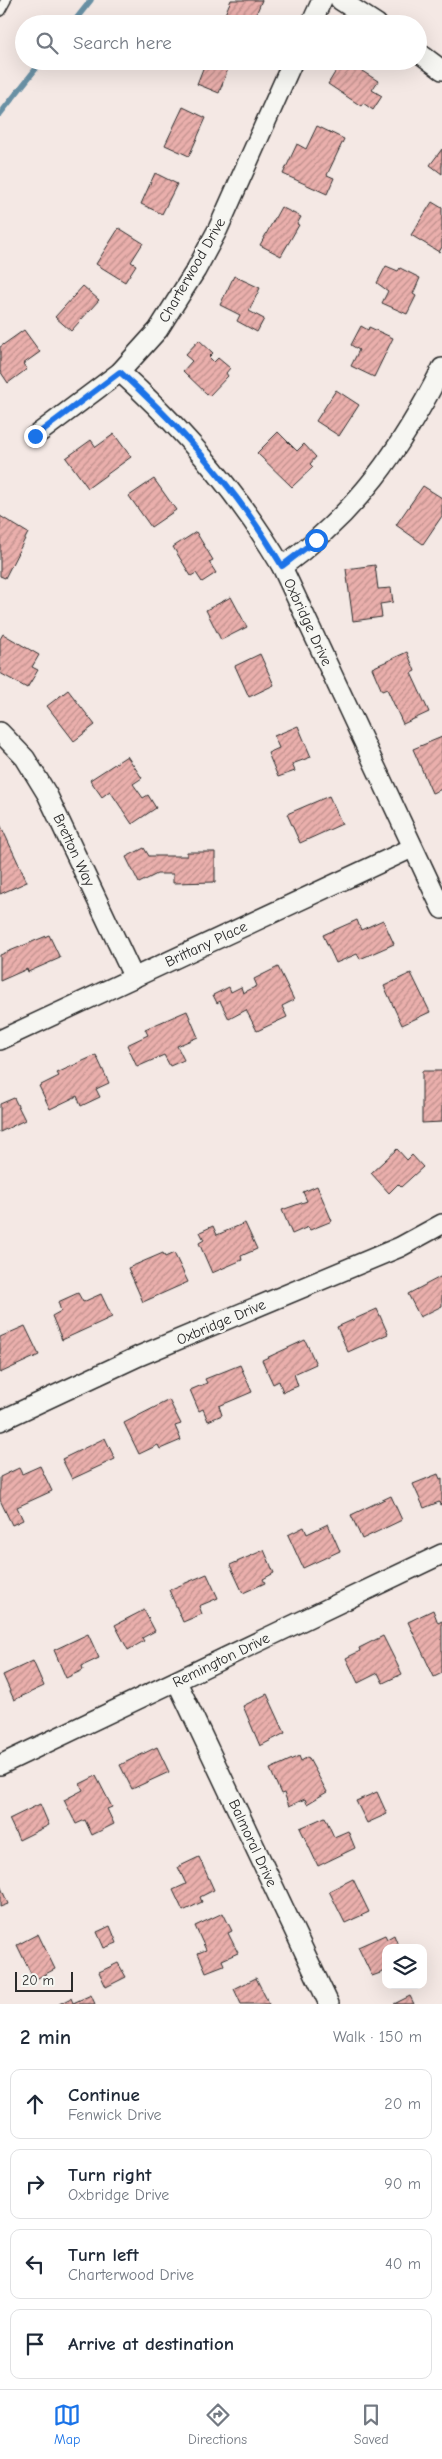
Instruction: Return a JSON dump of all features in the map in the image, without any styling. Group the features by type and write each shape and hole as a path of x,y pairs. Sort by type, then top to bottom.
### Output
{"street":[{"path":"314,15 322,0"},
{"path":"340,0 363,15"},
{"path":"427,59 442,70"},
{"name":"Charterwood Drive","path":"35,436 120,372 158,330 196,270 218,229 290,70"},
{"path":"282,566 316,540 337,520 384,468 409,430 442,368"},
{"name":"Oxbridge Drive","path":"120,372 180,432 221,479 248,514 282,566 442,909"},
{"name":"Bretton Way","path":"0,732 25,758 47,794 134,978"},
{"name":"Brittany Place","path":"0,1040 412,848"},
{"name":"Oxbridge Drive","path":"0,1422 139,1356 400,1246 442,1224"},
{"name":"Remington Drive","path":"0,1765 442,1554"},
{"name":"Balmoral Drive","path":"177,1682 329,2004"}],"lane":[{"path":"0,11 6,0"}],"building":[{"path":"231,0 262,0 256,15 225,15"},
{"path":"202,70 228,70 219,93 197,84"},
{"path":"337,70 360,70 378,81 372,90 382,96 373,110 363,103 361,106 328,84"},
{"path":"183,107 206,118 189,156 165,145"},
{"path":"317,126 344,139 327,175 334,178 327,194 283,174 297,144 306,149"},
{"path":"442,149 442,174 430,165"},
{"path":"155,173 177,184 162,214 141,204"},
{"path":"432,202 442,208 442,247 439,252 411,235"},
{"path":"281,207 301,217 297,224 299,225 281,256 260,245"},
{"path":"119,228 143,243 131,262 136,265 125,282 96,264"},
{"path":"386,266 398,271 400,268 420,278 413,294 416,296 407,314 382,303 388,291 377,283"},
{"path":"234,276 260,288 249,311 264,319 257,332 237,321 240,315 220,305"},
{"path":"83,286 99,300 71,331 55,317"},
{"path":"361,326 368,330 369,327 393,338 374,377 351,366 359,350 351,345"},
{"path":"24,330 40,352 23,364 27,369 8,383 0,371 0,347"},
{"path":"199,340 213,353 209,357 214,362 218,358 230,368 226,373 228,376 209,396 183,371 192,361 185,355"},
{"path":"336,390 359,405 339,436 316,421"},
{"path":"278,432 297,451 304,444 316,457 310,464 313,467 292,487 257,453"},
{"path":"114,434 131,457 88,488 66,458 91,440 96,447"},
{"path":"154,479 176,510 151,527 129,496"},
{"path":"423,486 442,498 442,516 423,544 396,525"},
{"path":"0,516 28,533 5,578 0,576"},
{"path":"196,532 213,560 209,562 216,573 202,582 196,573 191,576 173,547"},
{"path":"375,565 378,589 391,588 393,602 380,604 382,617 353,621 346,569"},
{"path":"231,597 247,627 221,640 206,610"},
{"path":"3,634 39,655 32,667 38,670 27,688 0,673 0,639"},
{"path":"407,652 415,671 411,673 429,712 403,724 387,689 382,691 372,668"},
{"path":"260,654 274,685 249,697 235,666"},
{"path":"68,690 95,725 74,741 47,706"},
{"path":"298,726 311,757 292,764 295,771 278,777 268,753 279,748 274,736"},
{"path":"442,737 442,789 432,793 413,749"},
{"path":"127,756 142,778 133,784 143,798 148,795 156,808 132,824 110,791 102,797 90,780"},
{"path":"329,796 342,824 300,843 287,814"},
{"path":"0,824 27,882 0,894"},
{"path":"144,848 149,856 187,856 187,852 215,852 215,882 173,883 173,874 157,874 139,883 126,857"},
{"path":"357,920 361,930 383,920 394,944 360,959 357,954 336,963 323,935"},
{"path":"49,935 60,958 28,972 27,969 0,981 0,955"},
{"path":"278,967 294,1000 282,1006 287,1017 257,1031 246,1010 229,1019 220,1001 217,1003 213,995 229,987 231,992 241,987 243,993 257,986 254,979"},
{"path":"411,973 430,1012 402,1025 384,986"},
{"path":"187,1011 198,1037 177,1046 184,1060 170,1066 164,1055 137,1067 127,1045 148,1035 145,1029"},
{"path":"96,1055 109,1083 96,1089 100,1097 81,1106 77,1096 50,1109 39,1086 59,1076 57,1073"},
{"path":"422,1071 442,1071 442,1122 422,1123"},
{"path":"14,1098 25,1120 0,1132 0,1104"},
{"path":"397,1149 407,1160 412,1155 423,1167 401,1187 398,1184 389,1193 371,1173"},
{"path":"317,1186 332,1221 310,1230 308,1227 292,1234 282,1210 307,1201 303,1192"},
{"path":"245,1223 257,1249 241,1256 242,1260 212,1273 199,1243 204,1240 200,1232 213,1226 217,1235"},
{"path":"163,1253 165,1257 174,1253 188,1282 143,1302 128,1268"},
{"path":"442,1276 442,1306 420,1317 408,1294"},
{"path":"78,1293 83,1302 101,1294 112,1317 62,1340 52,1316 61,1311 58,1302"},
{"path":"377,1309 388,1334 348,1352 337,1327"},
{"path":"25,1326 39,1355 0,1373 0,1337"},
{"path":"305,1340 316,1364 294,1374 298,1386 283,1392 279,1381 273,1384 262,1360"},
{"path":"240,1365 252,1392 219,1406 222,1415 208,1421 203,1409 199,1411 190,1390 207,1383 205,1379"},
{"path":"169,1400 181,1424 175,1426 181,1440 160,1449 158,1445 139,1454 124,1423"},
{"path":"105,1438 115,1459 72,1479 62,1459"},
{"path":"40,1466 52,1491 17,1507 23,1520 12,1525 0,1500 0,1477 19,1468 22,1474"},
{"path":"438,1474 440,1479 442,1478 442,1504 440,1505 439,1502 424,1508 413,1484"},
{"path":"391,1496 402,1520 362,1539 351,1515"},
{"path":"328,1524 340,1551 303,1568 288,1535 304,1527 307,1534"},
{"path":"264,1550 274,1573 263,1579 265,1583 243,1593 230,1565"},
{"path":"207,1574 218,1598 199,1606 202,1614 183,1622 169,1590"},
{"path":"144,1610 155,1631 142,1638 144,1641 128,1650 115,1625"},
{"path":"433,1610 438,1623 442,1621 442,1673 434,1677 408,1622"},
{"path":"88,1634 99,1658 82,1666 83,1670 66,1678 54,1650"},
{"path":"383,1636 402,1674 383,1683 378,1673 358,1683 346,1658 360,1651 359,1648"},
{"path":"33,1661 44,1686 14,1700 3,1675"},
{"path":"267,1694 285,1733 260,1746 243,1706"},
{"path":"157,1747 169,1772 132,1789 120,1765"},
{"path":"299,1756 301,1761 308,1757 327,1792 307,1804 305,1799 289,1806 284,1793 281,1794 270,1769"},
{"path":"96,1776 112,1807 107,1809 114,1824 92,1835 85,1820 76,1824 64,1800 83,1790 80,1784"},
{"path":"377,1792 387,1814 367,1823 356,1801"},
{"path":"40,1804 49,1825 19,1840 9,1819"},
{"path":"325,1817 334,1837 348,1831 355,1848 318,1866 300,1828"},
{"path":"199,1857 214,1890 200,1897 202,1902 183,1911 173,1890 186,1884 178,1867"},
{"path":"353,1879 369,1912 345,1923 329,1891"},
{"path":"0,1885 8,1904 0,1907"},
{"path":"223,1913 232,1931 228,1933 238,1953 222,1960 224,1965 206,1972 198,1953 206,1950 195,1926"},
{"path":"110,1926 117,1943 104,1948 97,1932"},
{"path":"38,1934 55,1969 34,1980 17,1945"},
{"path":"385,1935 387,1939 394,1935 397,1944 382,1944 382,1972 372,1976 358,1947"},
{"path":"118,1963 126,1977 106,1987 99,1972"},
{"path":"256,1978 269,2004 241,2004 234,1989"},
{"path":"91,1995 95,2004 59,2004 71,1998 73,2003"},
{"path":"410,1996 414,2004 394,2004"}],"waterway":[{"path":"79,15 91,0"},
{"path":"0,114 35,70"}],"route":[{"path":"35,436 120,372 180,432 221,479 248,514 282,566 316,540"}]}
